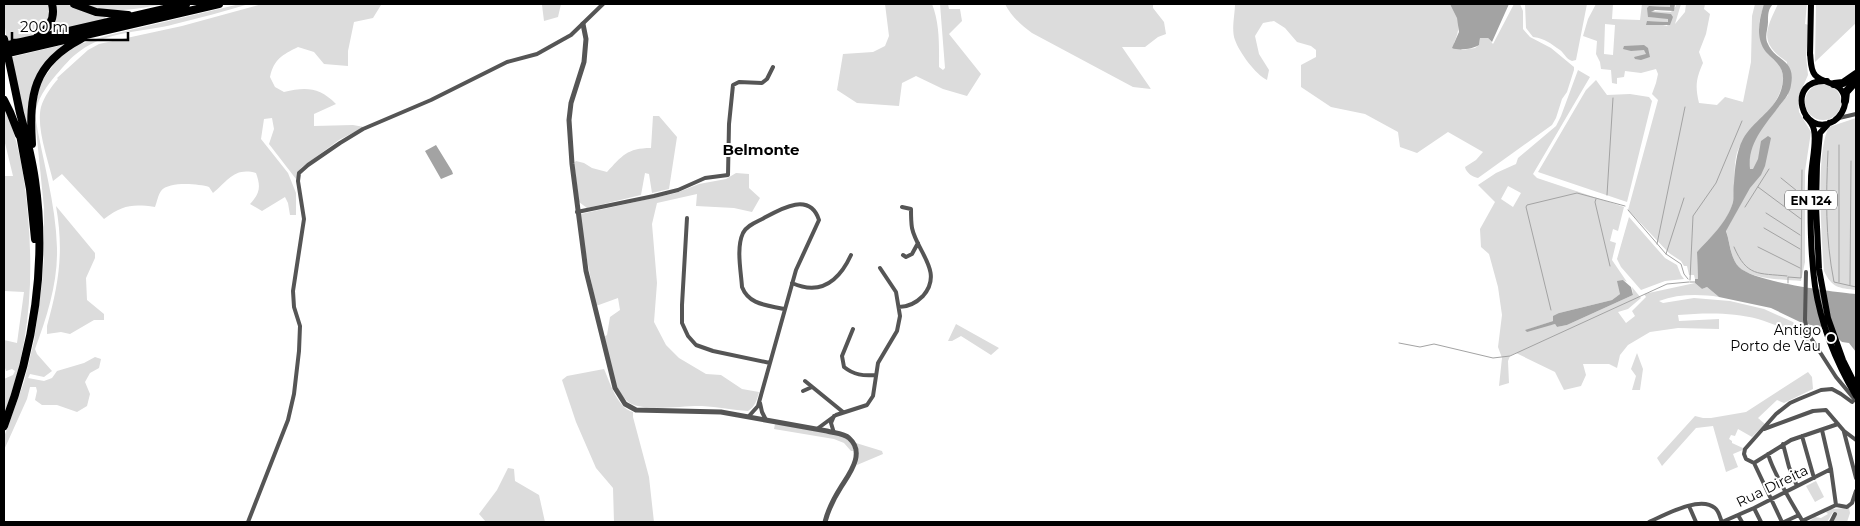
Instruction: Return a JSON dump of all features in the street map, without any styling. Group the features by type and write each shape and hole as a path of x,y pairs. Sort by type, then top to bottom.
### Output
{"highway":[{"path":"34,40 51,22 53,15 52,4"},
{"path":"74,4 104,14 142,14"},
{"path":"34,308 35,239 30,189 4,55 34,40 186,4"},
{"path":"4,46 17,47 88,35 219,4"},
{"path":"4,426 21,378 39,270 40,239 33,164 31,104 37,83 47,66 68,47 88,35"},
{"path":"4,39 33,164"},
{"path":"1830,82 1843,83 1856,74"},
{"path":"1844,103 1846,92 1856,81"},
{"path":"4,100 14,121 22,146"}],"main road":[{"name":"EN 124","path":"1811,4 1810,80 1803,92 1801,104 1814,131 1811,164 1811,203 1818,285 1841,368 1856,396"},
{"name":"EN 124","path":"1810,53 1814,73 1820,79 1830,82 1843,94 1844,103"},
{"path":"1807,87 1816,81 1830,82"},
{"path":"1806,117 1818,124 1829,123 1838,118 1844,103"},
{"name":"EN 124","path":"1818,285 1816,174 1820,133 1829,123"},
{"name":"EN 124","path":"1830,333 1856,386"}],"street":[{"path":"248,522 288,420 294,394 300,326 294,307 293,292 304,219 298,181 299,174 308,165 363,129 431,100 507,62 537,54 571,35 603,4"},
{"path":"583,24 586,39 584,62 571,103 569,120 577,212 586,272 598,326 616,388 625,404 636,410 700,410 749,416 816,429 850,438 855,447 856,454 852,470 831,505 825,522"},
{"path":"577,212 654,196 678,190 705,178 728,175 732,85 739,82 762,83 767,80 773,67"},
{"path":"1844,103 1850,113 1855,114"},
{"path":"1838,118 1855,114"},
{"path":"749,416 758,406 761,398 792,282 819,220 817,213 811,207 802,204 786,206 749,226 744,231 741,239 742,287 744,292 754,302 784,309"},
{"path":"899,306 905,307 916,302 924,294 930,284 931,272 912,229 911,209 902,207"},
{"path":"687,218 682,323 688,336 696,344 713,351 747,360 770,363"},
{"path":"903,256 906,257 912,254 918,243"},
{"path":"792,282 814,289 821,287 832,281 851,254"},
{"path":"816,429 836,415 867,406 873,396 878,363 897,331 900,316 899,306 892,285 880,268"},
{"path":"1806,272 1805,320 1808,332 1854,402"},
{"path":"853,329 842,356 844,367 852,373 865,376 876,375"},
{"path":"1836,377 1841,375 1841,368"},
{"path":"805,381 843,412"},
{"path":"803,391 812,387"},
{"path":"1799,515 1783,522 1770,499 1754,463 1746,460 1745,450 1776,414 1790,403 1821,390 1832,389 1854,402"},
{"path":"761,398 762,412 766,420"},
{"path":"1764,429 1813,411 1826,410 1844,431 1856,440"},
{"path":"834,433 831,423 836,415"},
{"path":"1754,463 1783,444 1838,424"},
{"path":"1822,430 1831,469 1836,505"},
{"path":"1844,431 1856,478"},
{"path":"1802,436 1814,478"},
{"path":"1783,444 1789,468 1797,486"},
{"path":"1768,454 1772,468 1803,522 1836,505 1846,507 1852,503 1856,491"},
{"name":"Rua Direita","path":"1722,522 1831,469"},
{"path":"1649,522 1697,503 1707,503 1715,508 1722,522"},
{"path":"1689,506 1696,522"},
{"path":"1754,508 1761,522"},
{"path":"1831,522 1835,514"},
{"path":"1738,515 1742,522"}],"shaded area":[{"path":"5,4 49,4 47,22 43,28 32,35 7,41 4,21"},
{"path":"55,4 70,4 106,19 47,34"},
{"path":"81,4 164,4 112,10"},
{"path":"240,4 249,4 163,27 102,39 90,44 71,59 42,94 35,115 54,214 57,261 51,299 35,349 52,371 44,377 30,374 28,378 44,381 52,378 57,371 84,363 95,357 101,359 99,368 90,373 85,382 90,394 87,406 77,412 57,405 42,405 35,400 36,387 30,387 27,399 4,450 4,437 24,382 34,341 42,283 44,208 34,109 41,82 57,60 77,45 109,35"},
{"path":"262,4 381,5 373,18 354,22 348,51 348,66 324,64 314,52 298,47 279,58 274,66 270,77 275,87 284,92 299,89 318,91 336,104 314,114 314,126 353,125 364,127 339,140 301,168 296,179 269,144 274,129 272,118 264,119 261,139 288,173 296,193 296,215 290,215 285,197 262,211 250,204 258,193 259,182 256,173 242,172 232,176 213,193 209,187 192,184 170,186 161,191 155,207 122,208 104,219 62,174 53,181 41,134 41,107 57,78 88,50 99,44 182,26"},
{"path":"539,4 561,4 558,17 544,21 542,5"},
{"path":"885,4 932,4 938,27 939,67 943,70 945,68 940,4 948,4 949,9 960,9 962,21 949,34 981,74 967,96 943,89 916,76 902,83 899,106 857,103 837,90 843,54 873,52 885,46 889,36"},
{"path":"1005,4 1153,4 1153,8 1164,22 1166,34 1158,37 1145,47 1122,47 1151,89 1133,87 1032,33 1017,20"},
{"path":"1235,4 1450,4 1458,18 1458,32 1454,43 1462,50 1475,48 1479,45 1480,38 1488,38 1493,44 1514,4 1520,4 1523,11 1523,29 1530,37 1551,48 1574,67 1574,70 1567,92 1562,99 1552,125 1478,178 1470,174 1465,167 1476,160 1483,152 1448,132 1417,153 1400,147 1398,132 1365,114 1331,107 1301,87 1301,65 1316,57 1316,50 1311,46 1297,42 1285,28 1274,21 1263,23 1255,36 1259,54 1269,70 1267,80 1248,63 1235,40 1233,27"},
{"path":"1450,4 1509,4 1492,42 1488,38 1480,38 1479,45 1473,48 1455,49 1452,48 1459,32 1457,18"},
{"path":"1525,4 1587,4 1576,60 1570,60 1548,42 1533,37 1526,28"},
{"path":"1596,4 1613,4 1612,19 1640,20 1642,4 1670,4 1670,7 1650,6 1648,17 1668,18 1668,22 1647,21 1667,26 1673,17 1652,13 1651,11 1671,12 1676,6 1675,4 1681,4 1675,24 1685,12 1686,4 1705,4 1704,9 1710,14 1706,34 1699,52 1703,63 1698,78 1697,92 1699,103 1717,105 1725,97 1743,102 1751,62 1752,16 1755,4 1765,4 1761,15 1759,34 1766,51 1782,70 1781,89 1772,107 1737,152 1734,196 1731,209 1718,229 1697,252 1698,279 1695,279 1694,275 1689,275 1687,266 1684,266 1681,261 1669,253 1628,210 1658,100 1652,94 1658,74 1656,69 1641,73 1625,71 1624,77 1617,78 1617,84 1612,83 1611,70 1601,69 1596,54 1597,41 1583,36 1588,19","holes":["1605,24 1615,25 1613,55 1604,54"]},
{"path":"1670,4 1675,4 1674,11 1655,10 1651,12 1671,14 1673,17 1670,25 1646,25 1647,21 1668,22 1668,19 1648,17 1647,8 1649,6 1670,7"},
{"path":"1764,4 1773,4 1769,12 1767,41 1771,50 1791,70 1791,85 1787,96 1754,142 1751,151 1750,169 1753,169 1758,159 1761,141 1768,136 1771,138 1765,166 1761,175 1750,188 1726,231 1731,250 1739,267 1760,277 1776,282 1856,294 1856,352 1849,343 1842,342 1833,334 1818,327 1800,322 1771,308 1719,297 1707,287 1702,289 1695,283 1695,279 1698,279 1697,252 1713,235 1731,209 1735,166 1743,139 1773,105 1781,90 1782,71 1766,52 1760,41 1760,23"},
{"path":"1778,4 1807,4 1805,24 1809,25 1806,56 1808,75 1798,98 1799,112 1811,132 1805,171 1805,262 1801,281 1760,277 1745,272 1740,268 1732,255 1726,230 1746,194 1747,146 1788,95 1787,62 1772,49 1767,36 1770,22"},
{"path":"1816,4 1856,4 1856,23 1815,62"},
{"path":"66,44 31,92 28,109 28,136 12,57"},
{"path":"1644,45 1648,48 1650,57 1641,60 1634,57 1646,54 1644,50 1631,51 1623,49 1624,46"},
{"path":"1578,70 1590,77 1533,174 1537,178 1624,207 1618,231 1613,229 1610,241 1616,243 1612,260 1627,282 1623,280 1620,294 1612,300 1559,313 1553,321 1526,330 1555,324 1557,327 1567,325 1633,295 1632,287 1641,298 1628,309 1618,312 1626,323 1635,316 1632,311 1646,297 1644,294 1695,283 1702,289 1707,287 1719,297 1689,295 1659,301 1663,303 1694,298 1730,301 1764,309 1793,322 1811,343 1809,345 1788,328 1758,319 1718,314 1678,315 1679,321 1719,319 1719,329 1678,328 1650,332 1628,345 1620,355 1617,368 1609,364 1583,364 1586,375 1581,386 1564,390 1555,372 1516,353 1510,356 1508,361 1509,383 1499,386 1502,358 1498,347 1502,315 1498,287 1489,254 1481,247 1480,229 1495,202 1478,185 1496,173 1516,164 1518,158 1556,126","holes":["1508,186 1521,193 1513,207 1501,199"]},
{"path":"1596,80 1607,95 1630,94 1649,97 1652,101 1627,202 1538,172 1586,90"},
{"path":"1823,84 1835,90 1841,102 1835,114 1823,120 1811,114 1805,102 1811,90"},
{"path":"4,106 14,133 25,188 30,241 30,292 28,316 19,366 4,414 4,379 13,375 15,371 12,369 6,371 5,368 4,372 4,340 17,343 24,292 4,291 4,176 13,176 4,139"},
{"path":"653,116 659,116 677,137 669,189 652,193 649,174 645,173 641,195 587,208 579,202 574,163 576,161 584,163 592,168 607,172 630,151 651,148"},
{"path":"1856,118 1856,290 1845,289 1833,284 1824,271 1820,197 1822,156 1829,127"},
{"path":"436,145 453,174 441,179 425,151"},
{"path":"736,173 749,174 749,188 760,198 752,212 734,208 696,206 697,194 657,203 652,224 657,283 654,322 666,345 679,358 706,374 721,375 742,389 759,392 755,403 748,411 702,406 652,408 633,405 622,395 614,380 604,337 607,335 610,317 620,310 618,298 596,306 579,218 581,214 676,193 699,184 726,179"},
{"path":"56,206 95,253 95,258 86,278 87,300 104,314 104,320 94,320 70,334 61,332 47,334 59,267 60,238"},
{"path":"1629,217 1665,258 1677,265 1684,279 1665,281 1641,290 1621,267 1617,259"},
{"path":"1623,280 1631,287 1633,295 1567,325 1557,327 1555,324 1527,332 1525,330 1553,321 1553,316 1559,313 1612,300 1620,294 1617,281"},
{"path":"956,324 999,348 991,355 961,336 948,341"},
{"path":"1637,353 1643,369 1640,390 1632,390 1636,376 1631,369"},
{"path":"604,369 618,400 627,410 633,412 649,477 654,522 614,522 613,488 596,468 576,422 562,380 567,376"},
{"path":"1808,372 1812,377 1813,389 1784,403 1777,400 1758,418 1765,424 1752,437 1738,429 1735,436 1731,435 1729,439 1732,443 1745,449 1733,454 1738,467 1726,472 1713,426 1696,428 1662,466 1657,458 1695,416 1711,418 1746,412"},
{"path":"775,424 822,430 839,435 849,440 854,451 851,451 844,443 834,439 774,429"},
{"path":"856,443 882,451 883,454 857,465 859,451"},
{"path":"508,468 514,469 515,481 539,495 545,522 486,522 479,514 497,490"},
{"path":"1816,481 1824,497 1815,502 1806,486"},
{"path":"1849,508 1850,513 1847,522 1833,522 1837,513 1833,512 1827,522 1808,522 1815,517 1821,518 1828,514 1826,512 1829,509"}],"waterway":[{"path":"1607,195 1613,98"},
{"path":"1657,244 1685,107"},
{"path":"1690,280 1693,216 1716,183 1742,121"},
{"path":"1839,145 1839,282"},
{"path":"1828,151 1827,216 1834,282 1856,287"},
{"path":"1850,285 1851,161"},
{"path":"1745,207 1769,169"},
{"path":"1788,283 1788,277 1801,278 1802,170"},
{"path":"1781,178 1802,195"},
{"path":"1758,187 1801,219"},
{"path":"1551,310 1527,205 1577,193 1625,206"},
{"path":"1666,254 1684,198"},
{"path":"1596,199 1595,202 1610,266"},
{"path":"1628,210 1666,254 1681,264 1684,274 1688,279"},
{"path":"1766,213 1800,235"},
{"path":"1764,228 1800,249"},
{"path":"1734,247 1739,257 1749,269 1755,272 1787,276"},
{"path":"1758,247 1800,268"},
{"path":"1399,343 1420,347 1434,344 1493,358 1510,356 1667,284 1689,282"},
{"path":"1690,282 1695,282"}],"place":[{"name":"Antigo Porto de Vau","path":"1831,338"}],"district":[{"name":"Belmonte","path":"761,149"}]}
